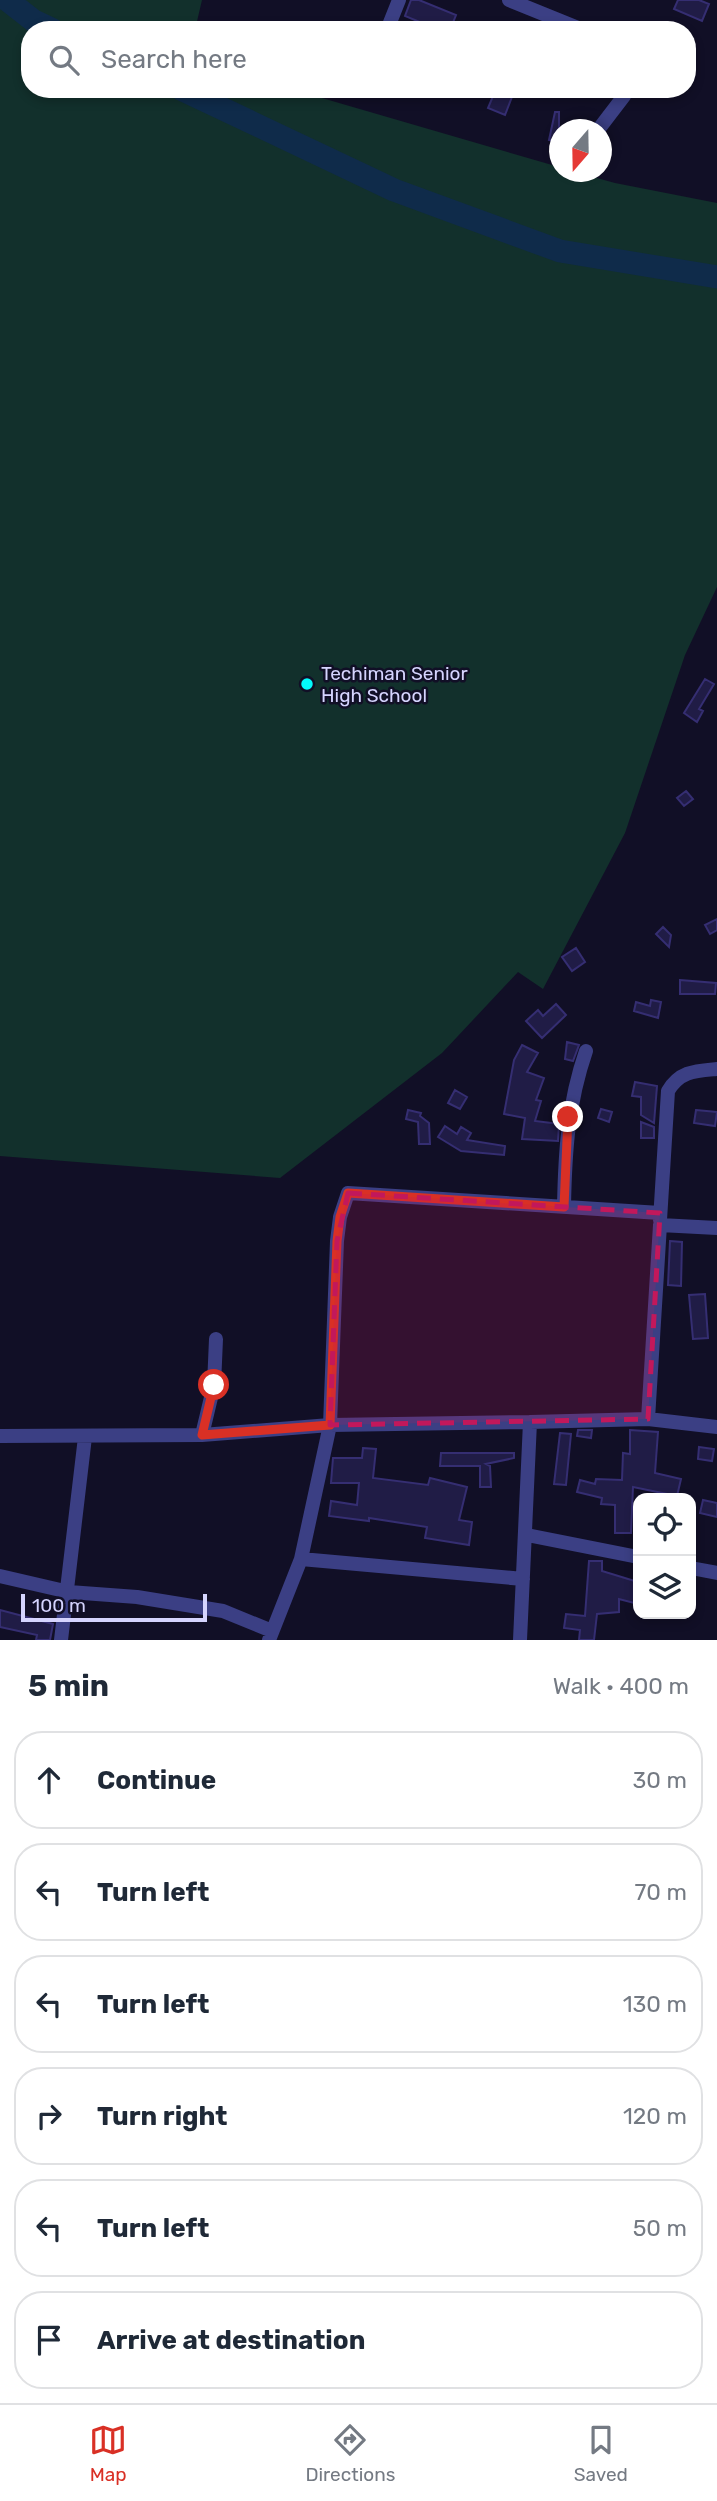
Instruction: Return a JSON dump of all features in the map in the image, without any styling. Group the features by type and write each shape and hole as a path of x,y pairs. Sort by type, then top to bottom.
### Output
{"street":[{"path":"391,21 399,0"},
{"path":"509,0 561,21"},
{"path":"606,119 622,98"},
{"path":"564,1207 568,1117 573,1089 586,1051"},
{"path":"648,1419 668,1091 676,1078 690,1071 717,1069"},
{"path":"0,1576 69,1592 137,1597 223,1611 270,1635 301,1559 330,1425 337,1241 340,1217 348,1193 564,1207 717,1228"},
{"path":"202,1435 214,1385 216,1339"},
{"path":"0,1436 202,1435 330,1425 648,1419 717,1427"},
{"path":"520,1640 527,1535 530,1422"},
{"path":"61,1640 69,1592 85,1437"},
{"path":"527,1535 633,1556"},
{"path":"301,1559 523,1579"},
{"path":"696,1569 717,1573"}],"highlighted area":[{"path":"348,1193 660,1213 648,1419 330,1425 337,1241"}],"green space":[{"name":"Techiman Senior High School","path":"0,0 202,0 197,21 21,21 21,98 322,98 549,164 549,182 611,182 717,203 717,587 685,655 625,833 543,989 518,972 442,1053 280,1178 0,1156"}],"building":[{"path":"411,0 419,0 456,15 454,21 417,21 405,16"},
{"path":"678,0 699,0 709,4 702,21 674,9"},
{"path":"492,98 512,98 505,115 488,108"},
{"path":"555,112 559,112 559,119 554,119"},
{"path":"705,679 714,684 699,709 703,711 697,722 684,713"},
{"path":"686,791 693,799 684,806 677,798"},
{"path":"717,919 717,930 710,934 705,925"},
{"path":"663,927 671,935 669,947 656,934"},
{"path":"576,948 585,962 572,971 562,957"},
{"path":"680,980 716,983 715,994 680,994"},
{"path":"651,1000 661,1002 658,1018 634,1011 636,1002 650,1006"},
{"path":"556,1004 566,1015 542,1038 526,1021 538,1010 543,1016"},
{"path":"567,1042 579,1045 573,1061 565,1059"},
{"path":"522,1045 538,1053 527,1072 544,1078 536,1100 541,1101 535,1121 559,1124 558,1141 522,1139 525,1118 504,1114 514,1060"},
{"path":"635,1082 657,1086 654,1123 641,1115 641,1097 632,1096"},
{"path":"455,1090 467,1097 460,1109 448,1103"},
{"path":"601,1109 612,1112 609,1122 598,1118"},
{"path":"408,1110 421,1113 420,1116 429,1123 430,1144 419,1144 418,1122 406,1119"},
{"path":"696,1110 717,1112 715,1126 694,1123"},
{"path":"641,1122 654,1127 654,1138 641,1138"},
{"path":"445,1126 457,1134 461,1127 471,1133 467,1140 505,1146 504,1155 461,1151 438,1137"},
{"path":"670,1241 682,1242 681,1286 668,1285"},
{"path":"705,1294 708,1338 693,1339 689,1295"},
{"path":"578,1430 592,1430 591,1438 577,1436"},
{"path":"630,1430 658,1432 655,1473 681,1479 678,1493 633,1487 631,1533 615,1533 615,1505 601,1504 602,1498 577,1492 580,1480 595,1484 596,1479 622,1480 623,1453 630,1454"},
{"path":"560,1433 571,1434 566,1485 554,1484"},
{"path":"699,1447 714,1449 712,1461 698,1459"},
{"path":"363,1448 376,1449 373,1478 428,1485 430,1478 467,1487 459,1520 472,1522 469,1545 425,1538 427,1527 369,1518 369,1521 329,1516 331,1501 357,1505 359,1483 331,1483 333,1458 362,1458"},
{"path":"441,1453 514,1453 514,1458 486,1464 490,1466 491,1487 480,1487 480,1466 440,1466"},
{"path":"703,1500 717,1503 717,1517 700,1513"},
{"path":"589,1561 602,1561 602,1571 633,1580 633,1603 619,1599 619,1612 597,1614 594,1640 579,1640 580,1630 564,1628 566,1614 585,1616"},
{"path":"0,1610 53,1624 50,1640 36,1640 37,1635 0,1627"}],"waterway":[{"path":"7,0 34,21"},
{"path":"200,98 394,190 560,251 717,277"}],"place":[{"name":"Techiman Senior High School","path":"307,684"}],"route":[{"path":"214,1385 202,1435 330,1425 337,1241 340,1217 348,1193 564,1207 568,1117"}]}
